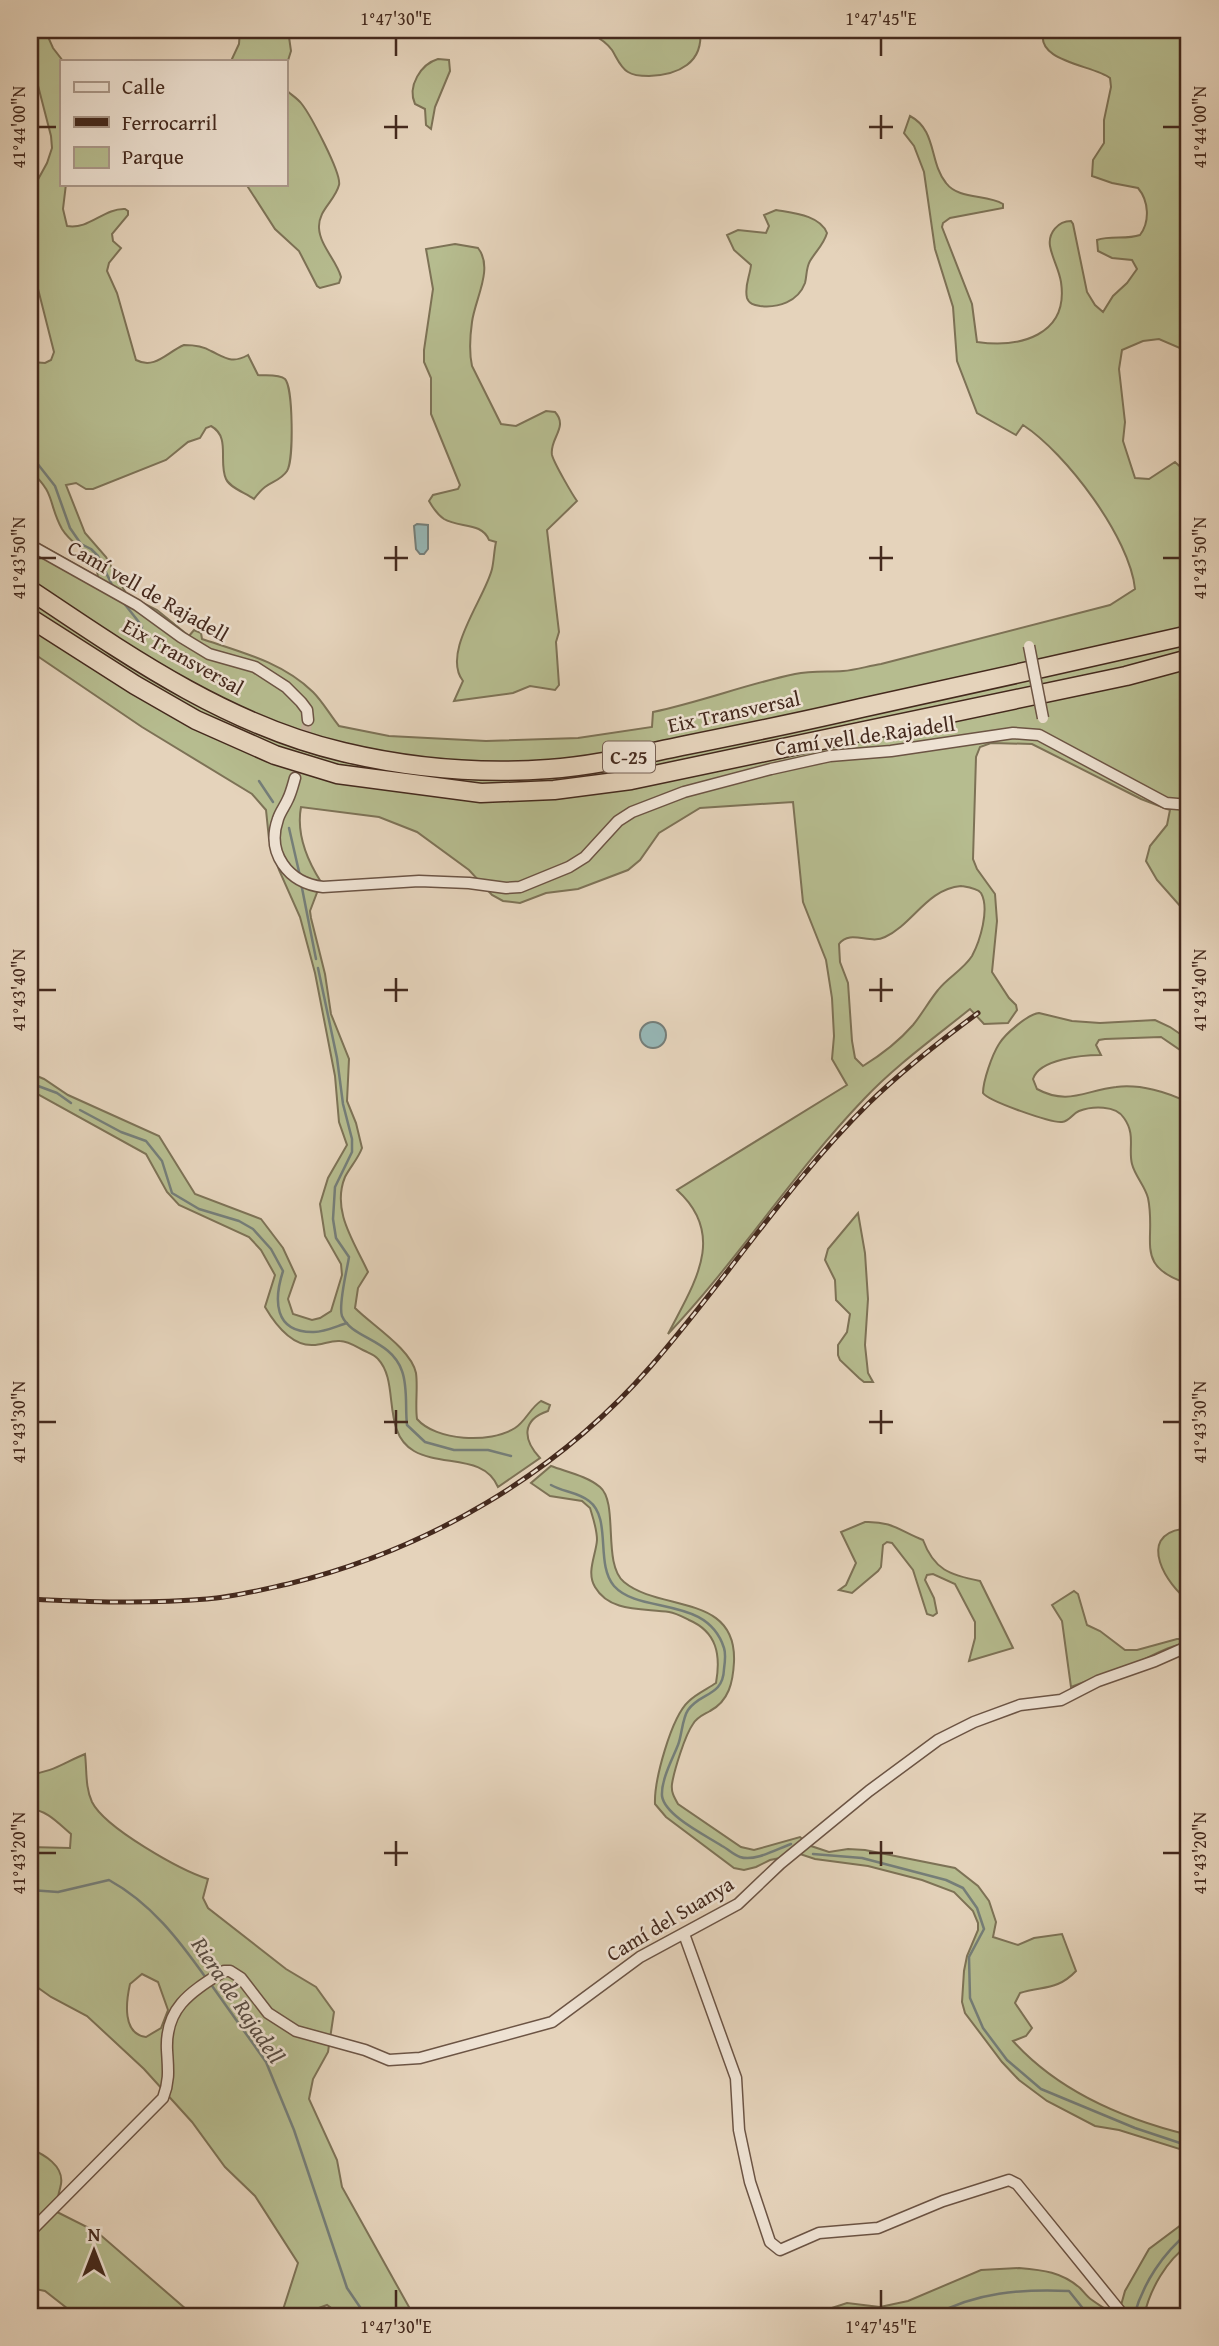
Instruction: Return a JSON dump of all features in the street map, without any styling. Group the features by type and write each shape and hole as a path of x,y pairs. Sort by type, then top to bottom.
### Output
{"highway":[{"name":"Eix Transversal","path":"30,590 148,668 206,701 281,732 341,752 424,767 483,771 551,769 625,758 791,724 1189,635"},
{"name":"C-25","path":"30,618 135,685 196,720 275,755 337,774 481,793 554,790 631,780 1112,679 1189,659"}],"street":[{"name":"Camí vell de Rajadell","path":"30,545 137,605 181,638 209,654 255,667 286,687 301,702 307,710 308,720"},
{"path":"1029,640 1045,729 1042,736"},
{"name":"Camí vell de Rajadell","path":"295,778 288,800 278,817 275,835 283,865 295,879 323,887 419,881 510,888 528,885 569,867 592,851 618,821 632,811 684,792 748,774 830,756 891,751 1013,733 1042,736 1166,803 1189,806"},
{"name":"Camí del Suanya","path":"30,2232 163,2098 169,2082 167,2035 170,2019 189,1996 225,1972 241,1978 268,2013 296,2031 365,2050 389,2060 420,2057 552,2022 640,1956 738,1905 780,1864 859,1799 938,1740 1020,1705 1061,1700 1097,1681 1189,1646"},
{"path":"684,1934 736,2078 739,2130 750,2182 770,2242 780,2250 819,2232 878,2228 943,2200 1009,2180 1017,2185 1123,2315"}],"green space":[{"path":"30,30 45,30 62,60 60,60 60,186 66,186 63,209 67,226 82,225 117,210 128,211 128,215 112,234 113,241 121,248 109,263 107,271 117,293 136,360 149,363 184,345 202,347 229,359 248,355 258,375 285,379 290,395 292,439 287,471 254,499 226,479 221,436 211,426 206,428 200,438 188,442 166,460 93,489 86,489 76,483 66,485 85,533 106,557 127,595 157,610 189,636 194,630 201,633 202,639 260,659 288,673 313,692 339,726 389,736 486,741 578,738 652,727 653,712 777,678 881,664 1110,605 1135,589 1131,568 1109,522 1058,455 1023,425 1016,435 977,413 957,361 953,307 935,249 924,172 914,146 904,133 910,116 925,129 937,166 951,188 1003,204 1003,208 950,218 942,227 972,304 977,342 1009,343 1024,340 1049,326 1057,315 1061,300 1061,282 1050,241 1055,229 1066,222 1071,221 1073,224 1087,292 1103,312 1137,269 1132,260 1112,258 1098,251 1097,240 1140,235 1147,218 1146,205 1138,188 1092,176 1093,160 1104,143 1104,120 1111,87 1110,78 1056,56 1047,49 1043,41 1044,30 1189,30 1189,352 1159,339 1143,341 1122,350 1119,369 1125,422 1123,441 1135,478 1149,479 1175,462 1187,473 1189,484 1189,916 1157,880 1146,861 1150,846 1167,825 1170,810 1141,799 1032,744 991,743 980,747 976,757 973,859 995,894 997,921 992,972 1017,1010 1008,1023 984,1024 970,1009 889,1075 838,1127 694,1306 668,1334 695,1279 703,1243 701,1225 692,1207 677,1190 847,1085 832,1059 832,998 826,960 803,902 793,802 700,808 659,833 640,860 628,870 578,889 546,893 520,903 503,901 492,895 469,870 417,832 379,817 301,807 301,837 311,865 321,882 310,911 311,918 325,974 331,1014 349,1059 347,1101 362,1148 345,1177 341,1190 346,1226 368,1272 358,1288 355,1308 390,1338 413,1364 416,1373 417,1419 437,1432 464,1438 492,1436 515,1428 541,1401 550,1405 548,1411 533,1420 527,1431 530,1444 540,1458 498,1487 492,1477 473,1465 425,1456 404,1443 394,1420 385,1369 375,1356 346,1342 305,1344 285,1333 265,1307 275,1275 261,1250 249,1237 179,1205 167,1192 146,1154 30,1090 30,1073 68,1095 159,1136 195,1194 261,1219 283,1248 296,1276 288,1299 293,1314 312,1320 331,1311 342,1275 341,1264 325,1236 320,1204 328,1178 347,1145 339,1122 335,1076 315,973 300,917 279,870 269,839 266,810 252,794 142,727 30,651 30,539 98,577 93,561 62,529 48,492 30,471 30,355 32,362 45,363 51,360 54,352 30,267 30,194 52,148 35,74 30,69","holes":["961,886 981,893 985,907 981,934 972,956 942,985 908,1031 863,1066 855,1058 848,983 840,962 839,944 854,937 885,937 939,893"]},
{"path":"240,30 288,30 291,51 287,64 287,60 231,60 239,44"},
{"path":"572,30 700,30 700,41 693,59 679,70 641,76 625,70 612,50 598,38 587,33 570,33"},
{"path":"438,59 449,60 450,71 435,107 431,129 426,125 425,109 415,104 413,90 421,71"},
{"path":"287,91 301,103 311,119 339,179 337,191 321,216 319,228 322,241 341,277 339,283 320,288 317,286 299,251 275,229 247,186 287,186"},
{"path":"776,210 812,219 827,233 809,264 805,283 798,295 780,305 758,306 750,303 746,294 751,265 734,250 727,235 738,230 766,233 769,226 764,215"},
{"path":"455,244 478,248 482,256 484,274 472,322 471,361 501,424 516,426 546,411 555,412 559,417 552,455 577,501 547,530 559,632 556,642 559,685 555,690 530,686 513,693 454,701 463,681 457,656 467,625 488,581 496,542 489,540 481,530 444,519 429,501 433,495 458,489 460,485 431,414 431,378 424,362 433,289 426,249"},
{"path":"1039,1013 1072,1021 1100,1023 1155,1020 1189,1040 1189,1056 1161,1037 1099,1040 1096,1045 1101,1055 1073,1057 1052,1063 1037,1072 1033,1079 1037,1089 1058,1096 1077,1096 1116,1087 1135,1087 1163,1092 1189,1103 1189,1284 1171,1277 1153,1260 1150,1250 1148,1198 1133,1168 1130,1130 1120,1114 1110,1109 1090,1108 1079,1111 1062,1122 1007,1106 983,1093 988,1068 999,1044 1017,1025"},
{"path":"858,1213 865,1253 868,1299 865,1345 868,1373 873,1382 864,1382 838,1355 838,1345 847,1332 850,1314 836,1300 835,1280 825,1260 828,1249"},
{"path":"551,1466 589,1480 606,1495 614,1562 617,1573 624,1582 639,1591 710,1614 723,1625 732,1640 734,1662 729,1690 722,1702 695,1722 680,1753 672,1787 678,1804 741,1847 754,1850 800,1837 811,1846 829,1852 865,1850 955,1868 978,1886 989,1901 996,1922 993,1937 1018,1945 1034,1938 1062,1934 1076,1971 1057,1984 1020,1993 1015,2003 1032,2028 1026,2036 1013,2041 1051,2075 1093,2101 1140,2121 1189,2135 1189,2152 1119,2130 1095,2126 1047,2101 1019,2080 1002,2062 965,2013 962,2002 964,1971 978,1923 973,1911 954,1892 922,1880 868,1866 815,1859 800,1854 770,1860 744,1870 734,1868 666,1817 655,1804 657,1780 665,1750 682,1709 692,1698 716,1683 718,1663 715,1646 706,1631 679,1615 628,1608 601,1595 591,1575 597,1540 590,1508 582,1501 550,1496 531,1483"},
{"path":"865,1522 889,1525 923,1540 932,1558 944,1570 980,1581 1013,1648 969,1661 975,1638 975,1622 955,1584 933,1574 927,1575 925,1580 934,1598 937,1613 933,1616 927,1614 913,1570 892,1543 883,1545 881,1567 878,1571 852,1593 839,1590 846,1585 856,1563 841,1532"},
{"path":"1182,1529 1180,1534 1189,1540 1189,1601 1180,1594 1165,1573 1158,1551 1161,1541 1168,1533"},
{"path":"1074,1591 1078,1594 1087,1625 1100,1631 1125,1650 1137,1650 1186,1639 1189,1618 1189,1643 1180,1644 1123,1669 1071,1687 1062,1621 1052,1605"},
{"path":"85,1754 88,1790 92,1802 100,1812 144,1847 208,1879 203,1898 208,1908 286,1969 316,1987 334,2012 328,2052 313,2079 309,2099 337,2160 342,2187 414,2316 342,2316 327,2305 304,2316 281,2316 298,2263 255,2196 225,2167 192,2122 144,2069 87,2016 51,1997 30,1982 30,1847 70,1848 71,1834 47,1814 30,1809 30,1774 51,1769","holes":["142,1974 158,1982 168,2010 161,2028 146,2037 138,2035 129,2024 127,1999 130,1984"]},
{"path":"30,2149 47,2158 59,2172 61,2184 57,2212 97,2232 194,2316 77,2316 45,2291 30,2288"},
{"path":"1189,2219 1189,2244 1160,2276 1144,2316 1118,2316 1125,2291 1149,2249"},
{"path":"1019,2268 1044,2271 1066,2278 1114,2316 1031,2316 1003,2310 980,2316 807,2316 847,2303 880,2307 908,2301 981,2270"}],"water":[{"path":"428,525 428,549 424,554 420,554 416,549 414,526"},
{"path":"653,1022 662,1026 666,1035 662,1044 653,1048 644,1044 640,1035 644,1026"}],"waterway":[{"path":"30,383 34,405 30,437 33,458 55,486 70,528 81,544 98,556 113,587"},
{"path":"123,602 142,626 141,635"},
{"path":"259,781 273,802"},
{"path":"289,828 300,876"},
{"path":"301,883 316,959"},
{"path":"318,968 352,1139 352,1152 335,1187 333,1219 336,1238 349,1257 342,1296 342,1316 354,1330 381,1346 397,1360 405,1384 407,1425 425,1442 454,1450 488,1450 511,1456"},
{"path":"30,1083 57,1093 71,1103"},
{"path":"80,1110 121,1132 146,1141 162,1161 172,1193 199,1209 239,1221 253,1229 271,1249 283,1271 278,1303 284,1321 291,1327 301,1331 318,1332 347,1323"},
{"path":"551,1485 585,1498 596,1509 602,1530 605,1566 614,1586 625,1595 689,1613 703,1620 715,1631 724,1648 725,1664 720,1685 693,1704 686,1714 663,1783 662,1796 665,1803 678,1818 740,1857 759,1856 791,1844"},
{"path":"813,1854 862,1858 946,1880 963,1888 977,1908 984,1929 969,1957 970,1998 983,2028 1007,2060 1041,2089 1135,2128 1189,2146"},
{"name":"Riera de Rajadell","path":"30,1890 58,1892 109,1880 151,1911 175,1936 206,1978"},
{"name":"Riera de Rajadell","path":"210,1983 266,2062 294,2130 347,2288 366,2316"},
{"path":"1134,2316 1155,2270 1189,2232"},
{"name":"Riera de Rajadell","path":"933,2316 982,2297 1051,2291 1069,2291 1089,2316"}],"tunnel":[{"path":"295,778 308,720"}],"railway":[{"path":"30,1599 162,1602 217,1598 257,1591 340,1569 390,1551 439,1529 486,1503 531,1474 574,1441 614,1405 679,1333 784,1199 839,1134 895,1079 978,1013"}]}
